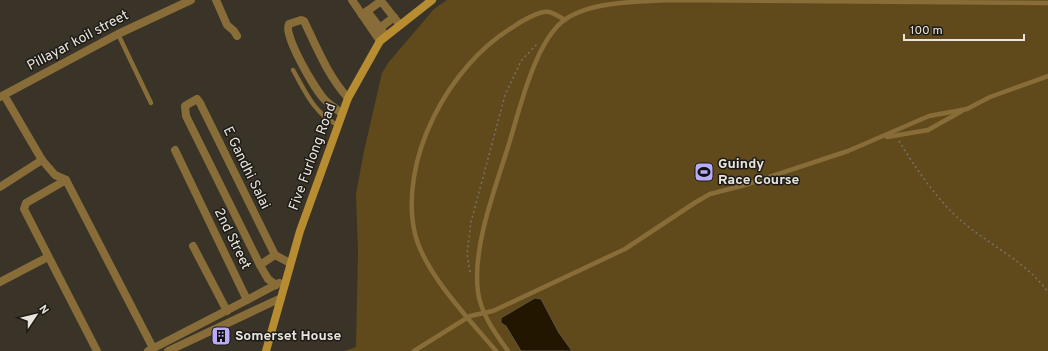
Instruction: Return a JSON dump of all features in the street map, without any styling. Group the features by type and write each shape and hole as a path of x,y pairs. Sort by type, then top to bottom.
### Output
{"main road":[{"name":"Five Furlong Road","path":"266,351 290,263 348,98 383,39 432,0"}],"street":[{"name":"Pillayar koil street","path":"2,96 118,34 191,0"},
{"path":"216,0 227,25 234,31 236,36"},
{"path":"352,0 380,28 383,39"},
{"path":"363,12 373,0"},
{"path":"363,12 381,1 400,25"},
{"path":"363,12 383,39"},
{"path":"380,28 394,17"},
{"path":"342,114 325,101 314,86 290,40 287,31 289,24 301,20 304,21 317,50 342,91 348,98"},
{"path":"2,96 42,160 55,174 66,180 151,350 286,279"},
{"name":"E Gandhi Salai","path":"260,265 186,116 185,106 197,99 275,256"},
{"name":"2nd Street","path":"175,150 247,300"},
{"path":"0,187 42,160"},
{"path":"66,180 24,205 24,209 97,351"},
{"path":"193,246 227,310"},
{"path":"276,285 268,279 260,265 275,256 290,263"},
{"path":"0,282 48,257"},
{"path":"168,351 281,298"}],"lane":[{"path":"508,351 484,314 478,292 477,272 480,252 491,202 531,74 555,28 565,20 600,6 628,2 669,0 1048,3"},
{"path":"496,351 468,318 433,271 416,235 413,216 413,184 418,159 428,129 440,106 463,71 482,49 502,33 543,12 548,12 565,20"},
{"path":"118,34 151,103"},
{"path":"293,70 317,110 330,121 338,125"},
{"path":"881,138 928,130 990,97 1048,76"},
{"path":"414,351 468,318 484,314 513,302 625,249 710,194 745,185 848,151 929,116 967,109"}],"path":[{"path":"471,274 467,254 471,222 505,95 521,61 532,48 550,37"},
{"path":"895,136 917,169 965,224 1015,259 1039,280 1048,292"}],"shaded area":[{"name":"Guindy Race Course","path":"447,0 1048,0 1048,351 344,351 356,347 358,252 356,194 364,151 382,73 388,63 434,9"},
{"path":"535,298 541,299 559,333 572,351 521,351 506,326 501,323 501,318"}],"place":[{"name":"Guindy Race Course","path":"704,172"},
{"name":"Somerset House","path":"221,336"}]}
